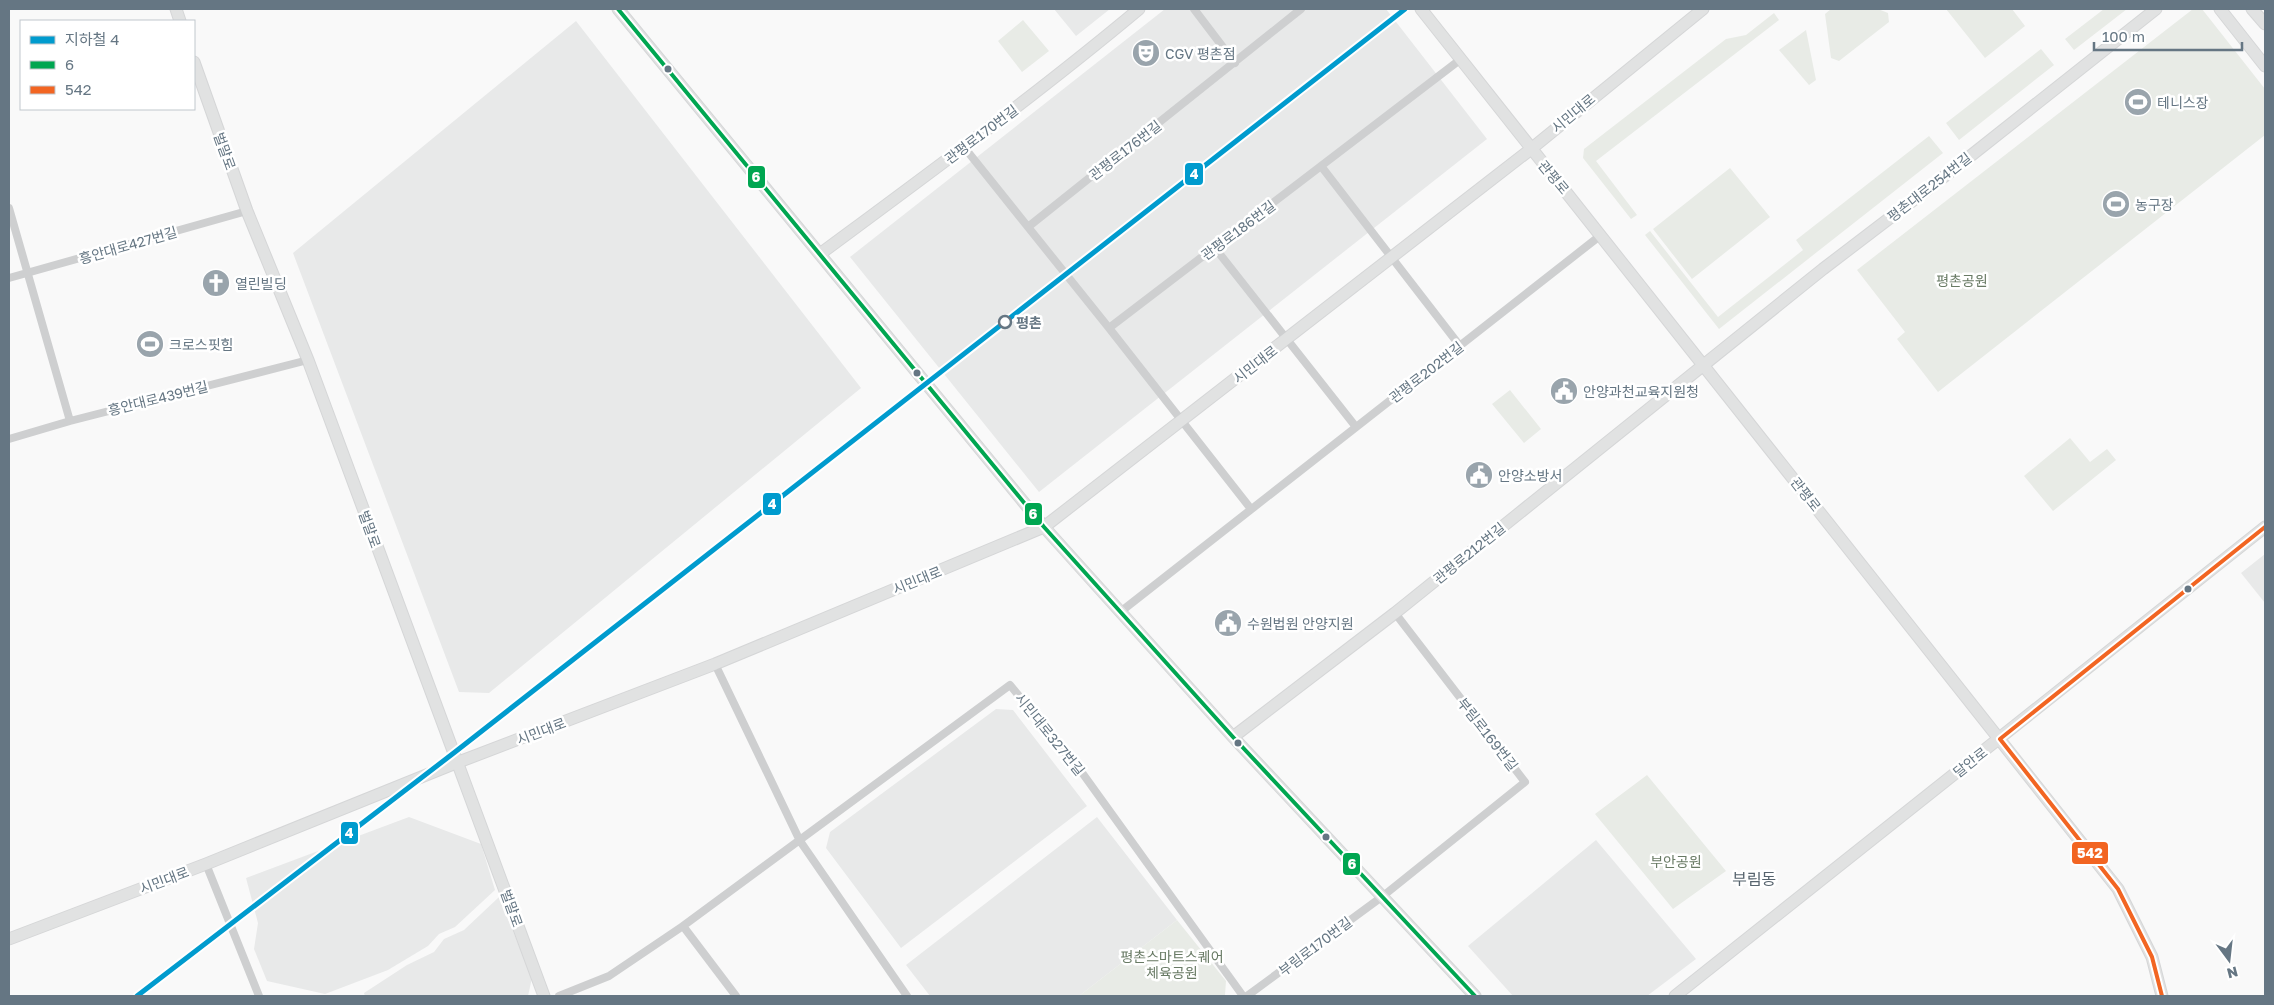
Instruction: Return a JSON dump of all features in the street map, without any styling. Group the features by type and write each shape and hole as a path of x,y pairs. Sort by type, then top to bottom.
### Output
{"street":[{"path":"618,9 1044,527 1119,613 1475,996"},
{"name":"관평로170번길","path":"820,254 964,148 1139,9"},
{"path":"1194,9 1234,63"},
{"name":"관평로176번길","path":"1028,226 1302,9"},
{"name":"관평로","path":"1421,9 1531,149 1602,235 1703,366 2118,889 2152,957 2162,996"},
{"name":"시민대로","path":"9,939 206,864 456,763 715,664 1044,527 1531,149 1703,9"},
{"name":"평촌대로254번길","path":"1703,366 1823,269 1954,169 2156,9"},
{"path":"2220,9 2265,66"},
{"path":"2252,9 2265,24"},
{"name":"관평로186번길","path":"1109,328 1461,59"},
{"name":"벌말로","path":"195,65 247,211 308,360 544,996"},
{"path":"964,148 1028,226 1251,509"},
{"path":"1321,166 1460,346"},
{"path":"9,208 70,421"},
{"name":"흥안대로427번길","path":"9,278 247,211"},
{"name":"관평로202번길","path":"1119,613 1602,235"},
{"path":"1215,248 1288,338 1356,427"},
{"name":"흥안대로439번길","path":"9,439 70,421 308,360"},
{"name":"관평로212번길","path":"1233,737 1395,613 1703,366"},
{"name":"달안로","path":"1675,996 2265,527"},
{"name":"부림로169번길","path":"1383,896 1525,782 1395,613"},
{"path":"715,664 800,841 907,996"},
{"name":"시민대로327번길","path":"559,996 609,976 683,926 1010,685 1082,774 1243,996"},
{"path":"206,864 259,996"},
{"name":"부림로170번길","path":"1247,996 1383,896"},
{"path":"683,926 736,996"}],"shaded area":[{"path":"1054,9 1110,9 1076,36"},
{"path":"1165,9 1386,9 1487,139 1039,492 850,257"},
{"path":"576,21 861,388 489,693 459,692 293,253"},
{"path":"2265,554 2265,603 2241,573"},
{"path":"996,709 1013,710 1087,806 901,948 826,848 830,832"},
{"path":"409,817 481,844 495,890 455,927 439,934 428,946 388,970 325,994 267,981 254,949 258,923 246,878"},
{"path":"1097,817 1177,920 1079,996 930,996 906,965"},
{"path":"1596,840 1696,959 1647,996 1513,996 1468,946"},
{"path":"499,897 532,978 528,996 365,996 364,993 407,965 434,952 444,939 464,930"}],"green space":[{"path":"1831,9 1878,9 1888,13 1889,22 1839,61 1831,58 1825,14"},
{"path":"1946,9 2012,9 2025,26 1985,58"},
{"path":"2104,9 2127,9 2074,50 2065,39"},
{"name":"평촌공원","path":"2193,9 2202,9 2265,89 2265,135 1938,392 1897,339 1905,332 1857,270"},
{"path":"1774,13 1779,20 1596,161 1637,215 1631,219 1583,158 1584,149 1726,39 1746,35"},
{"path":"1023,20 1049,51 1022,72 998,41"},
{"path":"1806,30 1816,80 1809,85 1779,50"},
{"path":"2041,49 2054,65 1959,140 1946,123"},
{"path":"1929,136 1943,153 1719,329 1645,235 1650,231 1718,317 1803,250 1796,240"},
{"path":"1730,168 1770,217 1692,279 1653,229"},
{"path":"1510,390 1541,429 1524,443 1492,404"},
{"path":"2070,438 2090,462 2107,449 2116,460 2053,511 2024,476"},
{"name":"부안공원","path":"1647,775 1726,871 1673,909 1595,814"},
{"name":"평촌스마트스퀘어 체육공원","path":"1177,920 1226,981 1225,995 1079,996"}],"metro line":[{"name":"4","path":"137,996 455,752 1405,9"}],"transit line":[{"name":"6","path":"618,9 1044,527 1233,737 1475,996"},
{"name":"542","path":"2162,996 2152,957 2118,889 2000,739 2265,527"}],"place":[{"name":"CGV 평촌점","path":"1146,53"},
{"name":"테니스장","path":"2138,102"},
{"name":"농구장","path":"2116,204"},
{"name":"열린빌딩","path":"216,283"},
{"name":"평촌","path":"1005,322"},
{"name":"크로스핏힘","path":"150,344"},
{"name":"안양과천교육지원청","path":"1564,391"},
{"name":"안양소방서","path":"1479,475"},
{"name":"수원법원 안양지원","path":"1228,623"}],"district":[{"name":"부림동","path":"1754,879"}]}
